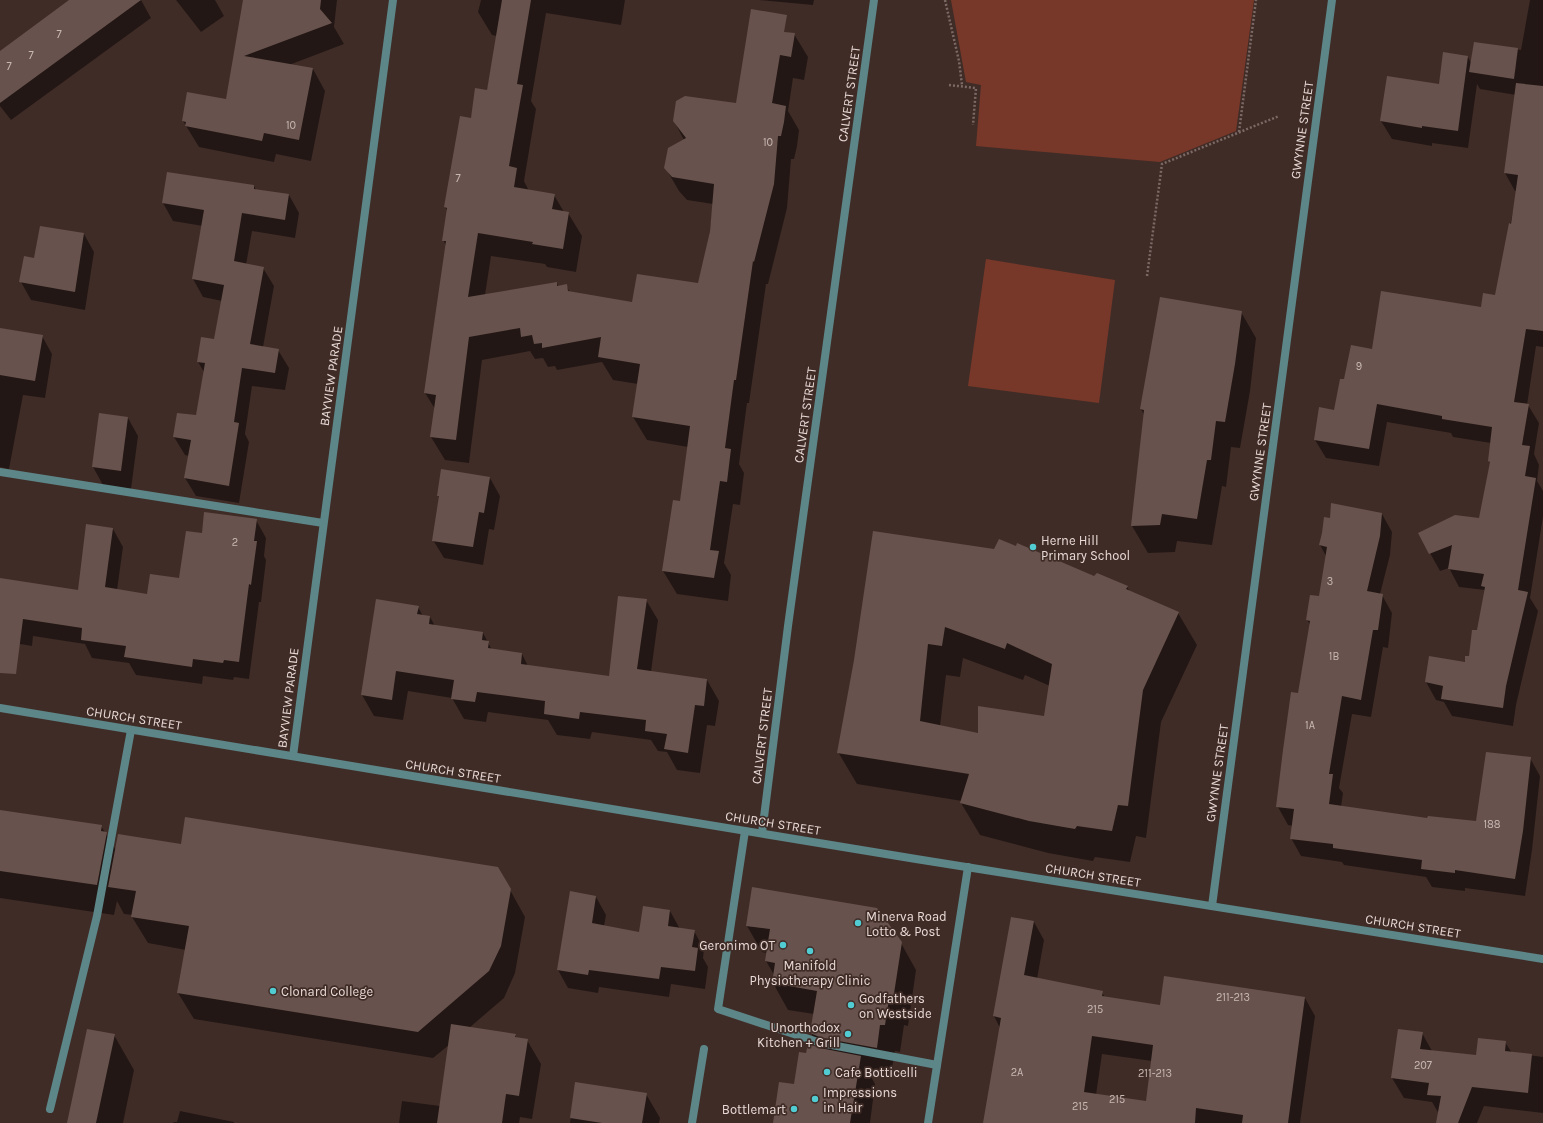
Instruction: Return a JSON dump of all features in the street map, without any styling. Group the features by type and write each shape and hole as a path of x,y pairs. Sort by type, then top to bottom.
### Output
{"street":[{"name":"BAYVIEW PARADE","path":"293,756 393,0"},
{"name":"CALVERT STREET","path":"762,833 788,626 874,0"},
{"name":"GWYNNE STREET","path":"1212,906 1332,0"},
{"path":"0,472 323,523"},
{"name":"CHURCH STREET","path":"0,708 968,868 1543,959"},
{"path":"50,1109 97,916 130,730"},
{"path":"745,831 718,1009 821,1043 937,1065"},
{"path":"928,1123 968,868"},
{"path":"692,1123 704,1048"}],"path":[{"path":"945,0 959,61 962,85"},
{"path":"1239,132 1256,0"},
{"path":"949,85 962,85 976,88 973,125"},
{"path":"1147,276 1162,164 1279,116"}],"shaded area":[{"path":"951,0 1254,0 1236,131 1160,162 976,146 981,85 966,82"},
{"path":"986,259 1115,280 1099,403 968,386"}],"building":[{"path":"69,0 141,0 0,103 0,51"},
{"path":"243,0 321,0 320,9 332,23 244,56 313,68 299,140 264,133 262,141 185,126 186,122 182,121 187,92 226,99"},
{"path":"502,0 531,0 517,84 523,85 509,166 517,168 514,187 555,194 552,209 569,212 563,249 532,244 533,242 478,233 468,297 557,282 557,286 567,284 568,291 632,302 637,274 698,283 710,231 714,184 672,177 664,168 668,148 686,138 673,121 676,101 685,96 736,103 751,9 787,15 784,32 795,33 791,57 780,55 772,103 786,106 781,136 778,136 774,184 754,262 753,261 736,380 734,380 725,448 731,449 727,482 720,481 710,550 719,551 714,578 662,571 673,500 680,501 690,426 632,417 640,364 598,357 601,337 542,348 542,343 534,344 532,335 521,337 520,328 469,337 456,440 430,437 436,395 424,393 446,241 442,241 447,208 444,207 460,116 471,118 475,88 487,90"},
{"path":"1474,42 1518,48 1514,79 1469,72"},
{"path":"1443,52 1468,56 1458,131 1422,126 1422,128 1380,121 1387,76 1439,84"},
{"path":"1516,83 1543,86 1543,331 1526,329 1514,402 1529,404 1522,445 1530,446 1525,476 1536,478 1518,590 1528,592 1506,686 1503,708 1441,699 1443,686 1425,682 1429,656 1465,662 1465,656 1469,656 1472,630 1477,630 1485,587 1481,586 1484,574 1448,569 1452,545 1429,554 1418,533 1455,515 1479,518 1490,462 1488,461 1492,427 1442,419 1442,416 1377,404 1369,449 1314,440 1319,407 1334,410 1340,379 1344,379 1351,345 1372,349 1381,291 1481,307 1483,293 1495,295 1509,223 1511,224 1518,175 1504,173"},
{"path":"167,172 254,185 254,189 289,194 285,220 242,213 234,261 264,267 250,344 279,349 275,373 242,368 234,422 239,423 229,486 184,478 191,440 173,437 177,413 196,415 205,363 197,362 201,337 214,339 224,285 192,279 204,210 162,203"},
{"path":"40,226 84,233 75,292 19,282 24,256 34,258"},
{"path":"1160,297 1242,311 1225,422 1216,421 1211,460 1207,460 1197,519 1162,514 1160,525 1131,526 1144,410 1140,409"},
{"path":"0,328 43,335 35,381 0,375"},
{"path":"99,413 128,417 121,471 92,467"},
{"path":"441,469 490,477 484,513 479,512 473,547 432,541 439,496 437,496"},
{"path":"1331,503 1382,513 1380,536 1367,591 1383,594 1378,630 1373,630 1361,700 1342,696 1329,774 1333,774 1329,804 1427,818 1428,816 1476,821 1486,752 1531,757 1523,831 1515,879 1455,870 1455,873 1421,869 1422,860 1333,848 1333,844 1290,839 1294,809 1276,807 1291,692 1298,693 1310,621 1306,620 1310,595 1319,596 1327,547 1319,545 1324,517 1330,518"},
{"path":"204,512 257,519 254,541 257,541 251,585 249,584 239,662 224,660 223,663 193,659 192,667 124,657 126,646 81,640 82,628 23,619 16,674 0,673 0,578 78,590 86,524 113,528 105,587 147,594 150,574 179,578 186,531 202,533"},
{"path":"873,531 994,549 999,539 1016,546 1017,543 1094,576 1097,573 1128,586 1126,589 1179,612 1143,690 1128,806 1118,805 1112,831 1077,826 1075,829 1029,821 960,803 969,774 837,753 854,660","holes":["945,627 1005,649 1007,643 1052,664 1044,716 978,706 978,733 920,721 928,644 942,646"]},
{"path":"618,596 647,599 637,669 707,679 704,706 695,705 688,753 664,749 667,734 645,731 646,720 580,712 579,719 544,714 545,701 477,692 475,702 451,699 454,680 396,671 392,700 361,695 376,599 419,606 417,614 430,616 429,624 483,632 482,640 489,641 488,648 522,653 521,664 609,676"},
{"path":"0,810 102,825 101,831 107,832 97,885 0,871"},
{"path":"185,817 498,867 511,889 501,946 489,971 418,1032 177,993 189,926 131,917 136,891 108,887 118,834 181,844"},
{"path":"752,887 877,908 902,942 893,1000 889,999 885,1025 880,1025 877,1048 822,1038 810,1033 817,991 772,983 775,963 765,961 770,929 746,926"},
{"path":"570,891 596,896 592,923 639,932 643,906 670,910 668,926 695,930 692,947 698,948 695,971 661,967 659,979 589,970 588,975 557,970"},
{"path":"1011,917 1034,921 1024,975 1103,991 1102,996 1160,1005 1164,976 1305,997 1288,1123 1242,1123 1243,1115 1196,1108 1195,1123 983,1123 1001,1018 993,1016","holes":["1092,1036 1153,1045 1146,1101 1084,1092"]},
{"path":"451,1024 516,1034 515,1037 528,1039 519,1096 506,1094 502,1123 437,1123"},
{"path":"87,1029 115,1034 96,1123 67,1123"},
{"path":"1398,1029 1423,1032 1420,1049 1476,1055 1478,1038 1506,1041 1505,1051 1532,1054 1528,1093 1472,1087 1458,1123 1436,1123 1441,1096 1427,1095 1429,1083 1391,1078"},
{"path":"808,1044 820,1048 861,1056 850,1123 773,1123 779,1082 794,1084 799,1052 806,1053"},
{"path":"575,1082 647,1093 642,1123 602,1123 570,1118"}],"place":[{"name":"Herne Hill Primary School","path":"1033,547"},
{"name":"Minerva Road Lotto & Post","path":"858,923"},
{"name":"Geronimo OT","path":"783,945"},
{"name":"Manifold Physiotherapy Clinic","path":"810,951"},
{"name":"Clonard College","path":"273,991"},
{"name":"Godfathers on Westside","path":"851,1005"},
{"name":"Unorthodox Kitchen + Grill","path":"848,1034"},
{"name":"Cafe Botticelli","path":"827,1072"},
{"name":"Impressions in Hair","path":"815,1099"},
{"name":"Bottlemart","path":"794,1109"}]}
